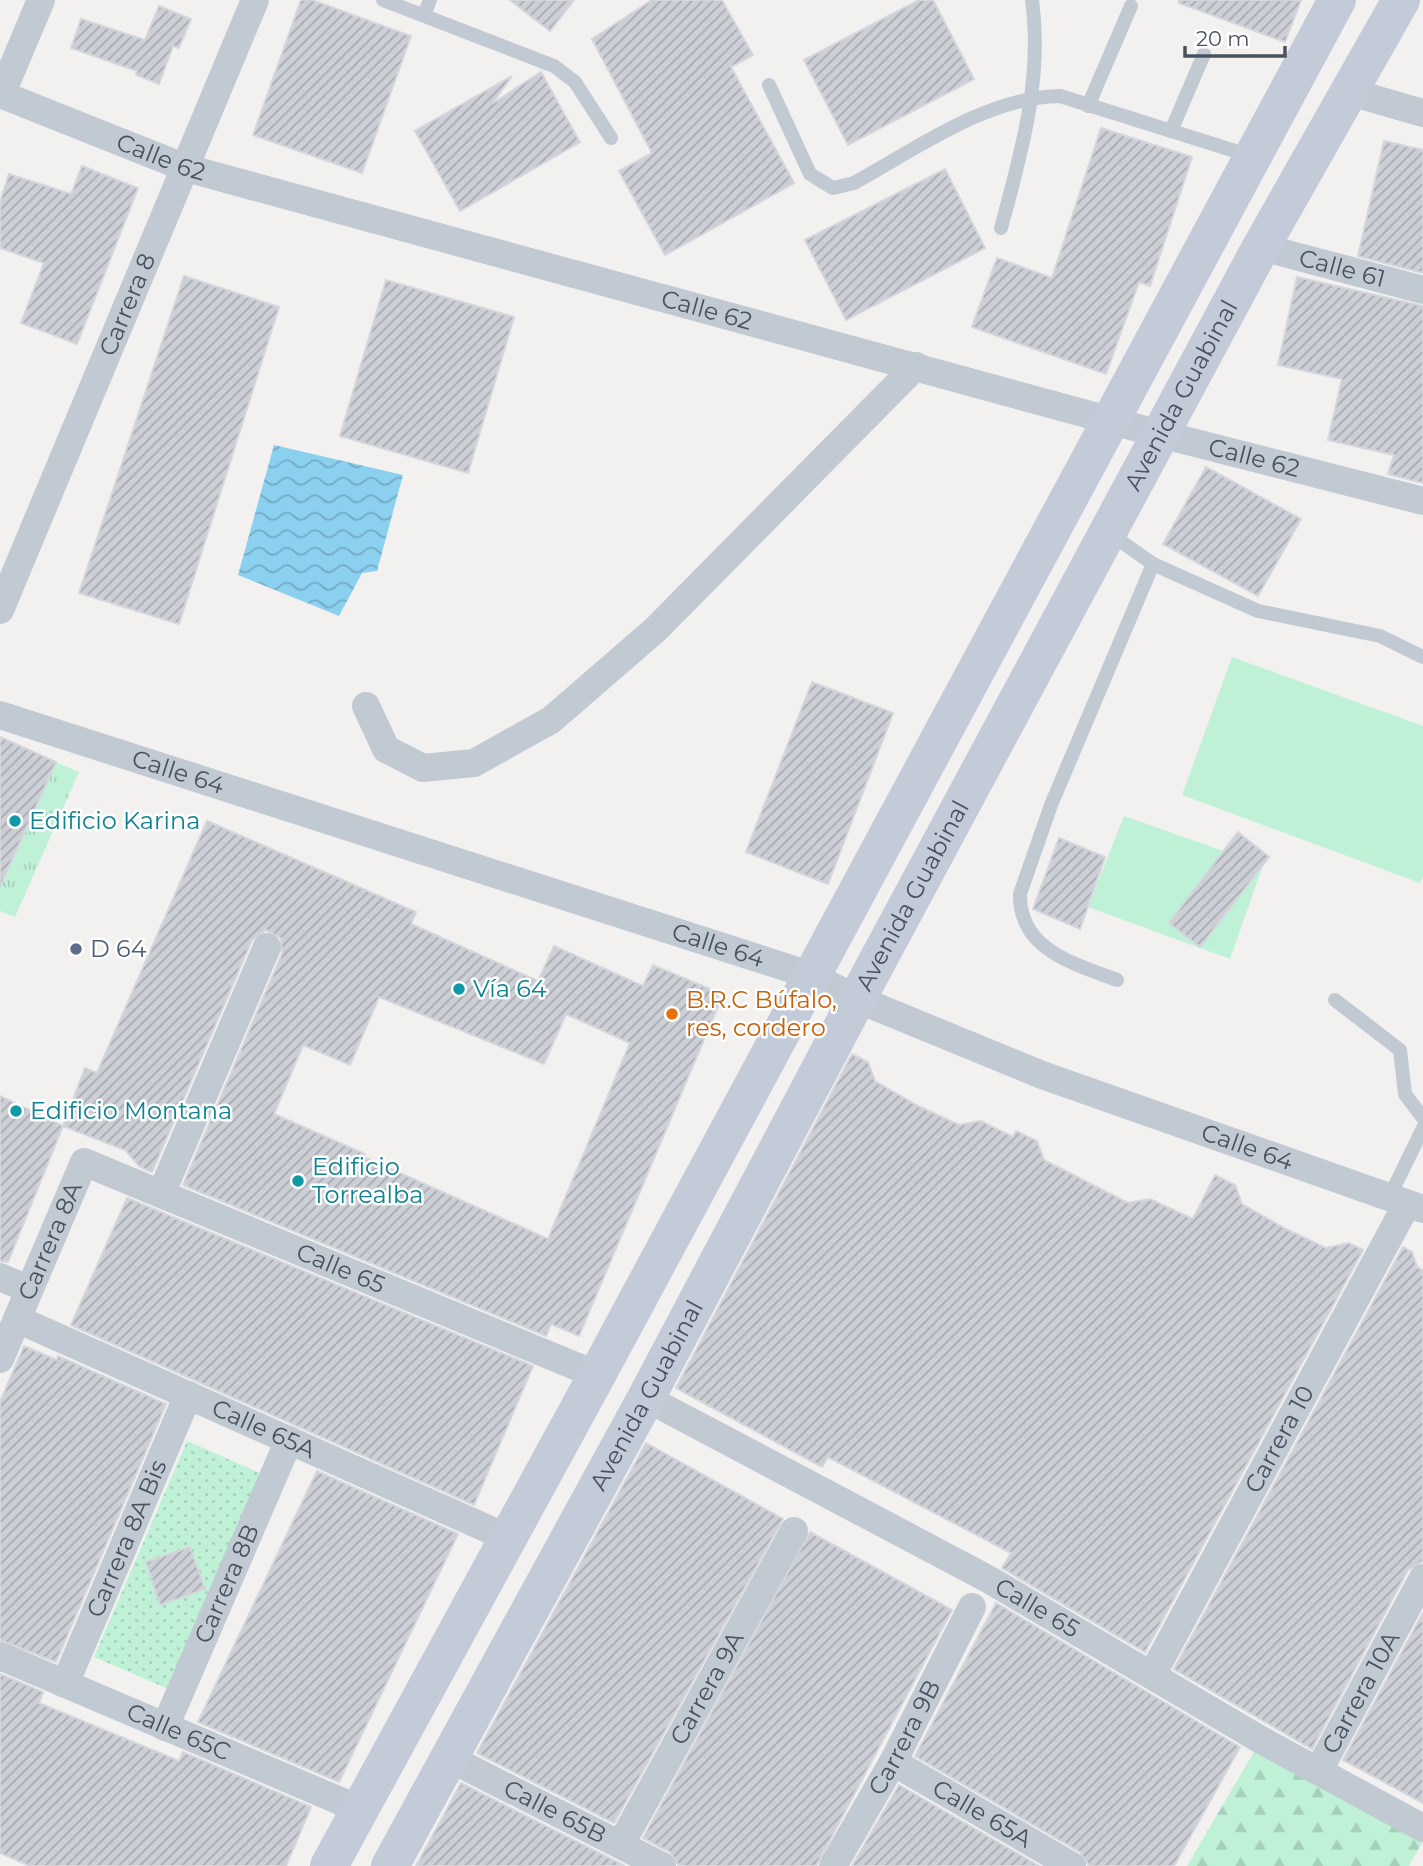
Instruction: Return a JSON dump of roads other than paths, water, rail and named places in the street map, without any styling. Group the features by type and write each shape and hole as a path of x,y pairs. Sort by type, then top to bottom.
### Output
{"main road":[{"name":"Avenida Guabinal","path":"329,1866 1113,420 1251,156 1337,0"},
{"name":"Avenida Guabinal","path":"390,1866 447,1756 646,1398 1261,247 1401,0"}],"street":[{"path":"0,94 41,0"},
{"name":"Carrera 8","path":"0,610 255,0"},
{"path":"1350,92 1423,113"},
{"name":"Calle 62","path":"0,94 186,169 1160,434 1423,501"},
{"name":"Calle 61","path":"1261,247 1423,290"},
{"path":"366,706 386,749 423,768 474,763 551,720 655,630 916,366"},
{"name":"Calle 64","path":"0,715 810,975 857,999 1042,1075 1406,1203"},
{"path":"161,1194 267,947"},
{"name":"Calle 65","path":"84,1162 597,1374"},
{"name":"Carrera 8A","path":"0,1359 84,1162"},
{"name":"Carrera 10","path":"1152,1675 1406,1203"},
{"path":"0,1277 28,1289"},
{"name":"Calle 65A","path":"17,1319 508,1538"},
{"name":"Carrera 8A Bis","path":"65,1684 188,1395"},
{"name":"Calle 65","path":"646,1398 988,1579 1261,1740 1423,1828"},
{"name":"Carrera 8B","path":"165,1727 289,1440"},
{"name":"Carrera 9A","path":"621,1844 794,1531"},
{"name":"Carrera 10A","path":"1318,1770 1423,1578"},
{"name":"Carrera 9B","path":"833,1866 892,1762 972,1608"},
{"name":"Calle 65C","path":"0,1656 359,1809"},
{"name":"Calle 65B","path":"447,1756 662,1866"},
{"name":"Calle 65A","path":"892,1762 1072,1866"}],"lane":[{"path":"383,0 554,66 575,82 611,138"},
{"path":"424,15 430,0"},
{"path":"1001,228 1028,130 1032,97 1032,0"},
{"path":"1088,106 1131,6"},
{"path":"1171,131 1204,54"},
{"path":"769,85 810,174 833,188 853,183 993,109 1032,97 1060,96 1251,156"},
{"path":"1108,532 1153,564 1258,611 1380,636 1423,657"},
{"path":"1117,980 1054,956 1034,936 1020,909 1020,894 1051,805 1153,564"},
{"path":"1335,1000 1400,1050 1405,1094 1423,1118"},
{"path":"1406,1203 1423,1128"}],"water":[{"path":"274,445 403,475 377,571 362,573 339,616 238,575"}],"place":[{"name":"Edificio Karina","path":"15,821"},
{"name":"D 64","path":"76,949"},
{"name":"Vía 64","path":"459,989"},
{"name":"B.R.C Búfalo, res, cordero","path":"672,1014"},
{"name":"Edificio Montana","path":"16,1111"},
{"name":"Edificio Torrealba","path":"298,1181"}]}
